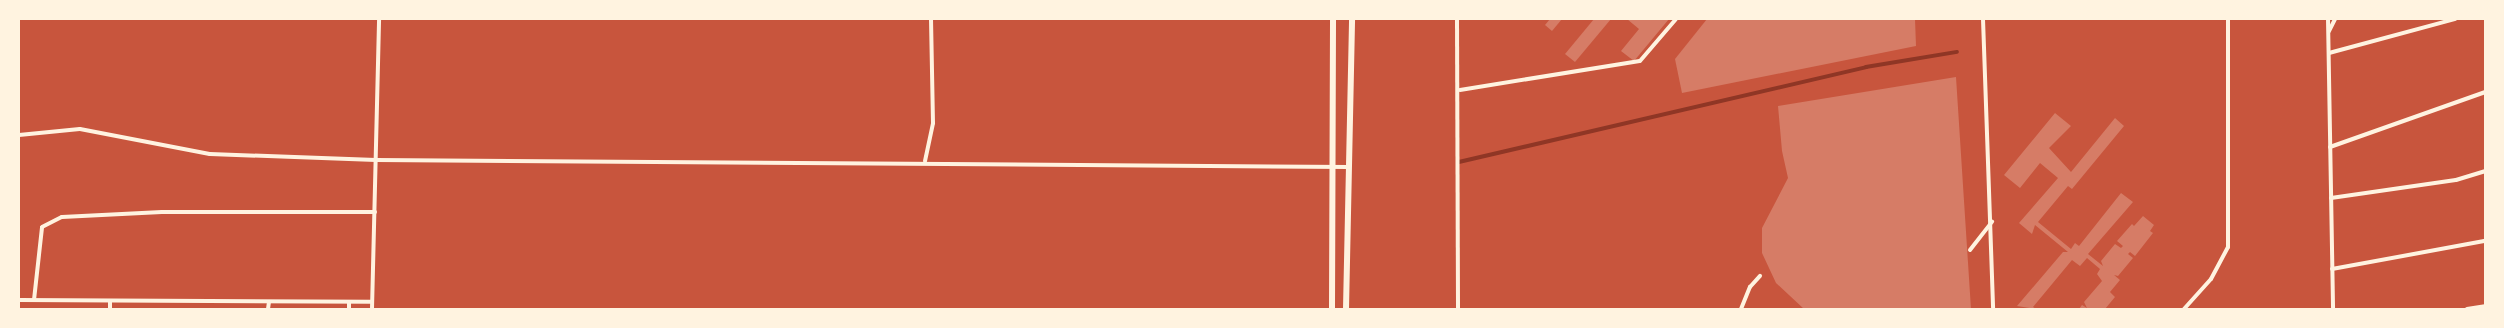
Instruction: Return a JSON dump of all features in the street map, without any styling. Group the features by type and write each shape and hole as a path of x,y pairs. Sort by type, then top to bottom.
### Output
{"street":[{"path":"372,309 379,19"},
{"path":"925,161 933,123 931,19"},
{"path":"1332,309 1334,19"},
{"path":"1346,309 1352,19"},
{"path":"1457,19 1460,90 1458,309"},
{"path":"1460,90 1640,62 1676,19"},
{"path":"1983,19 1992,222 1993,309"},
{"path":"2184,309 2211,279 2228,246 2228,19"},
{"path":"2328,19 2333,309"},
{"path":"2328,32 2335,19"},
{"path":"2329,53 2455,19"},
{"path":"2330,147 2485,92"},
{"path":"19,136 80,129 210,154 376,160 925,161 1349,167"},
{"path":"2331,198 2456,180 2485,171"},
{"path":"34,300 42,227 62,217 162,212 375,212"},
{"path":"1970,250 1992,222"},
{"path":"2332,268 2485,241"},
{"path":"1741,309 1750,287 1760,276"},
{"path":"19,300 372,302"},
{"path":"110,301 110,309"},
{"path":"268,302 268,309"},
{"path":"349,302 349,309"},
{"path":"2467,309 2485,306"}],"building":[{"path":"1550,19 1562,19 1552,31 1545,25"},
{"path":"1594,19 1611,19 1575,62 1565,54"},
{"path":"1627,19 1669,19 1634,61 1621,51 1639,29"},
{"path":"1707,19 1915,19 1916,46 1682,93 1675,59"},
{"path":"1956,77 1971,309 1804,309 1776,283 1762,253 1762,228 1788,178 1782,151 1778,106"},
{"path":"2055,113 2071,126 2049,148 2071,172 2115,118 2124,126 2072,189 2068,186 2038,222 2071,249 2075,243 2079,246 2121,193 2133,202 2088,254 2103,266 2101,261 2115,244 2121,248 2123,246 2117,241 2132,224 2134,226 2143,216 2154,225 2150,231 2153,233 2135,256 2130,252 2128,254 2133,258 2118,276 2114,275 2120,280 2110,292 2115,297 2105,309 2079,309 2082,305 2087,308 2084,302 2102,281 2097,274 2100,269 2087,258 2080,266 2072,260 2033,307 2036,309 2017,306 2063,252 2068,252 2035,225 2032,234 2019,223 2058,178 2040,163 2020,188 2004,175"}],"waterway":[{"path":"1459,162 1866,67 1957,52"}]}
